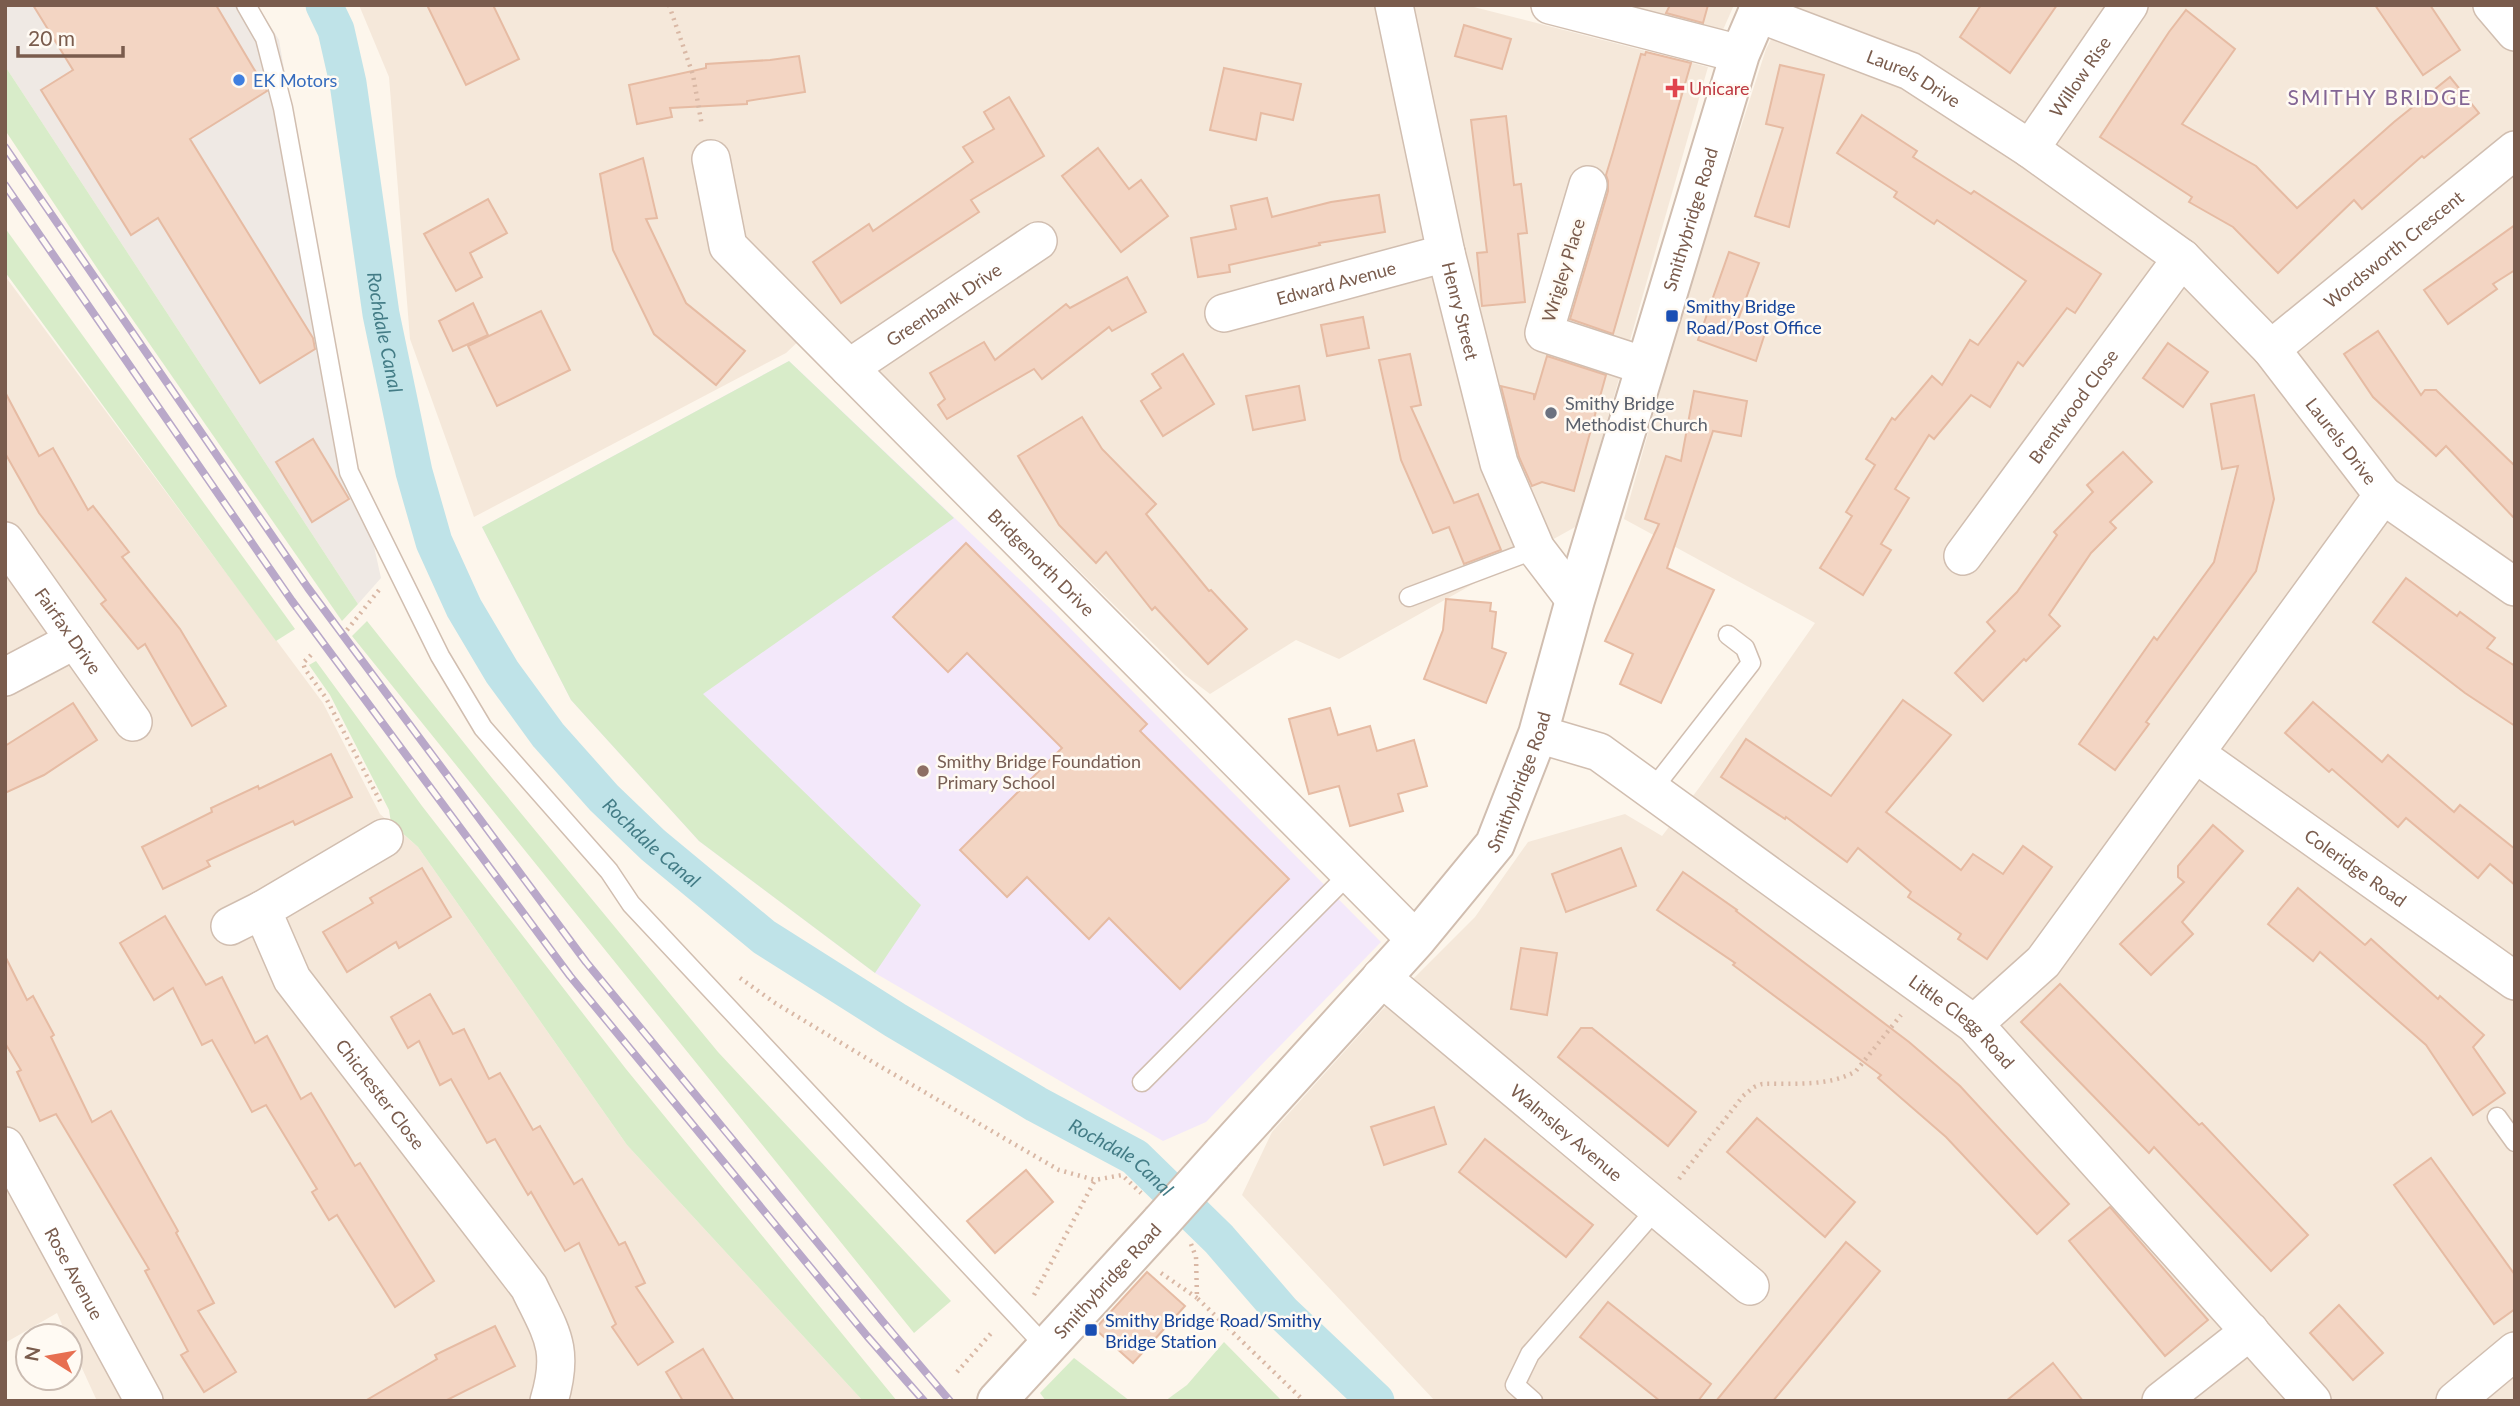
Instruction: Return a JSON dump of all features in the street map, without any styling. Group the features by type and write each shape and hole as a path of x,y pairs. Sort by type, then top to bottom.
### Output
{"street":[{"name":"Henry Street","path":"1394,5 1446,253 1499,463 1536,549 1575,600"},
{"path":"1550,5 1740,54"},
{"name":"Willow Rise","path":"2030,149 2129,5"},
{"path":"2492,5 2515,32"},
{"name":"Smithybridge Road","path":"997,1401 1416,940 1495,844 1538,734 1575,600 1740,54 1759,9"},
{"name":"Laurels Drive","path":"1759,9 1910,71 2030,149 2182,258 2270,349 2383,495 2043,962 1974,1024"},
{"name":"Wordsworth Crescent","path":"2270,349 2515,150"},
{"name":"Bridgenorth Drive","path":"711,159 728,246 1416,940"},
{"name":"Wrigley Place","path":"1588,185 1544,333 1645,366"},
{"name":"Greenbank Drive","path":"849,368 1038,240"},
{"name":"Edward Avenue","path":"1224,313 1446,253"},
{"name":"Brentwood Close","path":"1963,556 2182,258"},
{"path":"2383,495 2515,587"},
{"name":"Fairfax Drive","path":"5,541 133,722"},
{"path":"5,677 75,639"},
{"name":"Little Clegg Road","path":"1538,734 1599,752 1974,1024 2312,1401"},
{"name":"Coleridge Road","path":"2196,754 2515,981"},
{"name":"Chichester Close","path":"384,838 246,918 528,1287 555,1343 556,1373 550,1400"},
{"name":"Walmsley Avenue","path":"1381,977 1750,1286"},
{"name":"Rose Avenue","path":"5,1146 144,1401"},
{"path":"2161,1401 2250,1331"},
{"path":"2455,1401 2515,1351"}],"lane":[{"path":"246,5 265,38 284,108 349,472 440,656 483,728 609,871 631,904 1046,1348"},
{"path":"1409,597 1536,549"},
{"path":"1651,790 1751,663 1745,648 1728,635"},
{"path":"1142,1082 1349,874"},
{"path":"2497,1117 2515,1142"},
{"path":"1533,1401 1516,1385 1530,1354 1657,1208"}],"path":[{"path":"669,5 693,75 706,151 711,159"},
{"path":"347,630 395,569"},
{"path":"312,655 303,663 305,669 326,698 385,812 384,838"},
{"path":"731,972 775,1003 876,1064 1059,1170 1095,1180 1122,1175 1196,1257 1197,1298"},
{"path":"1657,1208 1743,1096 1762,1084 1836,1080 1850,1075 1923,987"},
{"path":"1013,1313 1032,1299 1095,1180"},
{"path":"1163,1265 1158,1271 1197,1298 1304,1401"},
{"path":"957,1372 987,1337"}],"shaded area":[{"path":"5,5 257,5 279,40 356,465 381,578 358,604 5,66"},
{"path":"359,5 1466,5 1708,67 1577,526 1339,659 1296,640 1210,694 1185,675 823,318 786,353 474,517 410,339 389,77"},
{"path":"1618,5 1734,5 1722,32"},
{"path":"1789,5 2515,5 2515,1401 1435,1401 1242,1195 1272,1132 1380,1012 1475,917 1528,842 1625,814 1662,836 1815,623 1624,519 1684,305 1766,49"},
{"path":"5,276 323,703 380,814 418,847 627,1145 863,1401 97,1401 84,1373 84,1322 61,1322 57,1313 41,1322 14,1322 14,1338 5,1343"},
{"name":"Smithy Bridge Foundation Primary School","path":"789,361 1055,613 1381,942 1206,1122 1163,1141 875,973 699,841 571,700 482,527"}],"green space":[{"path":"5,66 358,604 342,621 101,274 5,130"},
{"path":"5,228 295,629 276,641 5,272"},
{"path":"789,361 954,518 703,694 921,905 875,973 699,841 571,700 482,527"},
{"path":"367,621 492,778 718,1052 951,1301 914,1333 352,636"},
{"path":"316,661 422,806 626,1069 897,1401 863,1401 627,1145 418,847 391,823 389,810 330,695 309,665"},
{"path":"1224,1342 1282,1401 1165,1401 1187,1385"},
{"path":"1074,1358 1130,1401 1046,1401 1040,1393"}],"building":[{"path":"33,5 216,5 267,91 190,139 313,338 315,349 260,383 158,218 131,235 41,90 73,70"},
{"path":"427,5 493,5 519,59 466,85"},
{"path":"1670,5 1708,5 1703,23 1666,13"},
{"path":"1981,5 2057,5 2010,73 1960,37"},
{"path":"2375,5 2430,5 2460,50 2423,75"},
{"path":"2186,10 2235,49 2182,124 2256,166 2297,208 2394,122 2450,77 2479,113 2424,158 2422,156 2362,209 2354,200 2278,273 2233,227 2189,202 2192,197 2100,137"},
{"path":"1464,25 1511,39 1502,69 1455,56"},
{"path":"1646,52 1691,63 1613,334 1570,319 1608,191 1606,175 1641,54 1645,55"},
{"path":"799,56 805,92 747,101 747,104 670,108 672,117 637,124 629,85 706,68 706,64"},
{"path":"1780,65 1824,75 1789,227 1755,216 1783,128 1766,124"},
{"path":"1224,68 1301,84 1293,120 1261,113 1256,140 1210,130"},
{"path":"1009,97 1044,156 971,200 979,212 841,303 813,262 869,224 873,231 973,162 963,147 994,129 984,112"},
{"path":"1862,115 1917,151 1913,157 1971,194 1974,191 2101,274 2075,313 2067,308 2023,366 2018,362 1990,407 1971,395 1934,439 1929,435 1895,489 1909,498 1881,544 1891,550 1863,595 1820,568 1852,516 1846,512 1875,465 1866,459 1892,418 1895,420 1932,376 1942,385 1970,340 1978,345 2026,281 1937,220 1934,224 1894,197 1897,192 1837,153"},
{"path":"1506,116 1514,185 1521,184 1527,233 1518,234 1525,302 1482,306 1477,253 1487,252 1471,120"},
{"path":"1098,148 1129,189 1141,180 1168,216 1121,252 1062,176"},
{"path":"643,158 657,218 646,219 686,303 745,351 716,385 654,334 613,250 600,174"},
{"path":"1379,195 1385,232 1319,243 1320,245 1229,265 1230,272 1198,277 1191,238 1236,229 1231,206 1267,198 1272,217 1331,202"},
{"path":"488,199 507,233 470,253 482,277 456,291 424,234"},
{"path":"2515,225 2515,270 2493,284 2497,289 2448,324 2424,290"},
{"path":"1729,252 1759,263 1738,320 1766,330 1756,361 1698,340"},
{"path":"1127,277 1146,312 1112,331 1109,327 1042,379 1034,369 947,419 938,405 945,399 930,373 984,342 995,360 1066,304 1070,308"},
{"path":"473,303 488,335 453,351 439,321"},
{"path":"541,311 570,370 497,406 468,346"},
{"path":"1363,317 1369,348 1327,356 1321,325"},
{"path":"2378,331 2421,395 2425,390 2436,390 2515,466 2515,519 2446,446 2436,456 2373,397 2344,354"},
{"path":"2168,343 2208,372 2183,407 2143,378"},
{"path":"1183,354 1214,404 1163,436 1141,401 1161,388 1152,374"},
{"path":"1410,354 1421,405 1411,407 1454,503 1478,494 1501,550 1464,564 1449,527 1433,533 1401,460 1379,360"},
{"name":"Smithy Bridge Methodist Church","path":"1547,356 1606,375 1574,491 1542,482 1532,486 1519,457 1501,386 1534,394 1534,400"},
{"path":"1299,386 1305,420 1253,430 1246,396"},
{"path":"1694,391 1747,401 1741,436 1713,431 1667,568 1714,590 1661,703 1620,684 1633,654 1605,641 1659,524 1645,519 1666,456 1681,461"},
{"path":"5,392 39,456 53,448 88,510 93,506 129,552 122,557 180,629 226,706 192,726 145,644 138,649 101,604 106,600 39,513 5,453"},
{"path":"2254,395 2274,499 2256,571 2146,722 2149,724 2115,770 2079,744 2154,637 2157,640 2214,562 2238,466 2222,469 2211,404"},
{"path":"1082,417 1102,449 1156,504 1146,514 1209,591 1211,590 1247,629 1208,664 1155,607 1152,610 1106,552 1096,563 1059,525 1018,456"},
{"path":"313,439 349,499 312,522 276,462"},
{"path":"2123,452 2152,482 2110,522 2116,528 2091,553 2049,615 2060,626 1983,701 1955,673 1995,631 1987,622 2017,592 2057,535 2054,532 2093,492 2087,485"},
{"path":"966,543 1147,724 1140,731 1289,879 1180,989 1109,918 1089,939 1027,877 1007,897 960,850 1062,748 967,653 948,672 893,617"},
{"path":"2406,578 2457,616 2460,612 2495,638 2487,648 2515,666 2515,726 2465,693 2373,622"},
{"path":"1446,599 1491,603 1490,611 1496,612 1492,648 1506,653 1486,703 1424,679 1443,630"},
{"path":"1903,700 1951,735 1886,812 1961,870 1973,854 2003,874 2023,846 2052,867 1987,959 1958,939 1961,934 1908,897 1911,892 1858,848 1847,862 1786,817 1785,819 1721,777 1746,739 1831,796"},
{"path":"2313,702 2382,762 2388,755 2454,812 2460,805 2515,849 2515,885 2490,864 2478,878 2406,818 2398,827 2332,769 2329,772 2285,733"},
{"path":"73,703 97,740 44,775 5,793 5,746"},
{"path":"1330,708 1338,735 1370,726 1377,751 1414,740 1427,786 1398,794 1403,811 1350,826 1339,786 1309,794 1289,719"},
{"path":"331,754 352,797 295,825 293,821 207,861 210,866 163,889 142,847 212,812 211,808 258,786 259,789"},
{"path":"2213,825 2243,851 2182,922 2193,934 2151,975 2120,944 2184,882 2178,877 2178,866"},
{"path":"1621,848 1636,886 1566,912 1552,874"},
{"path":"422,868 451,917 399,948 396,942 347,972 323,932 373,903 370,898"},
{"path":"1683,872 1909,1042 1960,1086 2069,1204 2037,1234 1946,1137 1878,1078 1881,1075 1733,965 1735,963 1657,910"},
{"path":"2298,888 2365,945 2371,939 2438,999 2440,996 2484,1035 2473,1047 2505,1093 2473,1115 2426,1045 2320,952 2313,961 2268,924"},
{"path":"165,916 206,985 222,977 255,1043 267,1036 301,1099 311,1093 355,1166 360,1163 434,1281 395,1307 337,1215 329,1220 312,1192 317,1189 266,1105 252,1112 212,1040 202,1045 173,988 154,1000 120,943"},
{"path":"1521,948 1557,953 1547,1015 1511,1009"},
{"path":"5,956 27,1000 33,996 54,1035 51,1037 92,1122 111,1111 178,1231 176,1233 214,1303 198,1311 236,1372 204,1392 181,1355 188,1351 145,1271 149,1269 56,1114 40,1121 17,1072 21,1070 5,1043"},
{"path":"2060,984 2199,1125 2202,1123 2308,1235 2271,1271 2154,1147 2149,1153 2021,1022"},
{"path":"430,994 453,1034 464,1029 489,1079 500,1073 533,1130 540,1126 574,1184 582,1179 619,1245 625,1242 645,1283 636,1287 673,1342 638,1365 612,1327 616,1324 579,1243 565,1251 531,1192 528,1195 495,1139 487,1143 451,1079 440,1085 419,1041 408,1048 391,1017"},
{"path":"1581,1028 1592,1028 1696,1112 1668,1146 1558,1057"},
{"path":"1434,1107 1446,1144 1384,1165 1371,1127"},
{"path":"1757,1118 1855,1202 1825,1237 1727,1152"},
{"path":"1485,1139 1593,1225 1566,1257 1459,1172"},
{"path":"2431,1158 2515,1275 2515,1309 2494,1324 2394,1185"},
{"path":"1026,1170 1053,1202 995,1253 967,1221"},
{"path":"2110,1207 2208,1320 2165,1356 2069,1241"},
{"path":"1846,1242 1880,1271 1773,1401 1716,1401"},
{"path":"1147,1272 1185,1306 1133,1363 1095,1329"},
{"path":"1608,1302 1711,1384 1698,1401 1660,1401 1580,1337"},
{"path":"2339,1305 2383,1353 2353,1380 2310,1333"},
{"path":"495,1326 515,1366 445,1401 365,1401 437,1359 435,1355"},
{"path":"703,1349 734,1401 683,1401 666,1372"},
{"path":"2053,1363 2083,1401 2006,1401"}],"waterway":[{"name":"Rochdale Canal","path":"324,5 336,30 348,83 381,314 414,472 434,542 464,608 502,672 548,735 604,798 653,845 764,937 895,1020 1036,1104 1135,1157 1219,1239 1283,1313 1376,1401"}],"railway":[{"path":"5,147 308,588 586,962 950,1401"},
{"path":"5,185 292,601 570,976 867,1336 924,1401"}],"place":[{"name":"EK Motors","path":"239,80"},
{"name":"Unicare","path":"1675,88"},
{"name":"Smithy Bridge Road/Post Office","path":"1672,316"},
{"name":"Smithy Bridge Methodist Church","path":"1551,413"},
{"name":"Smithy Bridge Foundation Primary School","path":"923,771"},
{"name":"Smithy Bridge Road/Smithy Bridge Station","path":"1091,1330"}],"district":[{"name":"SMITHY BRIDGE","path":"2380,96"}]}
